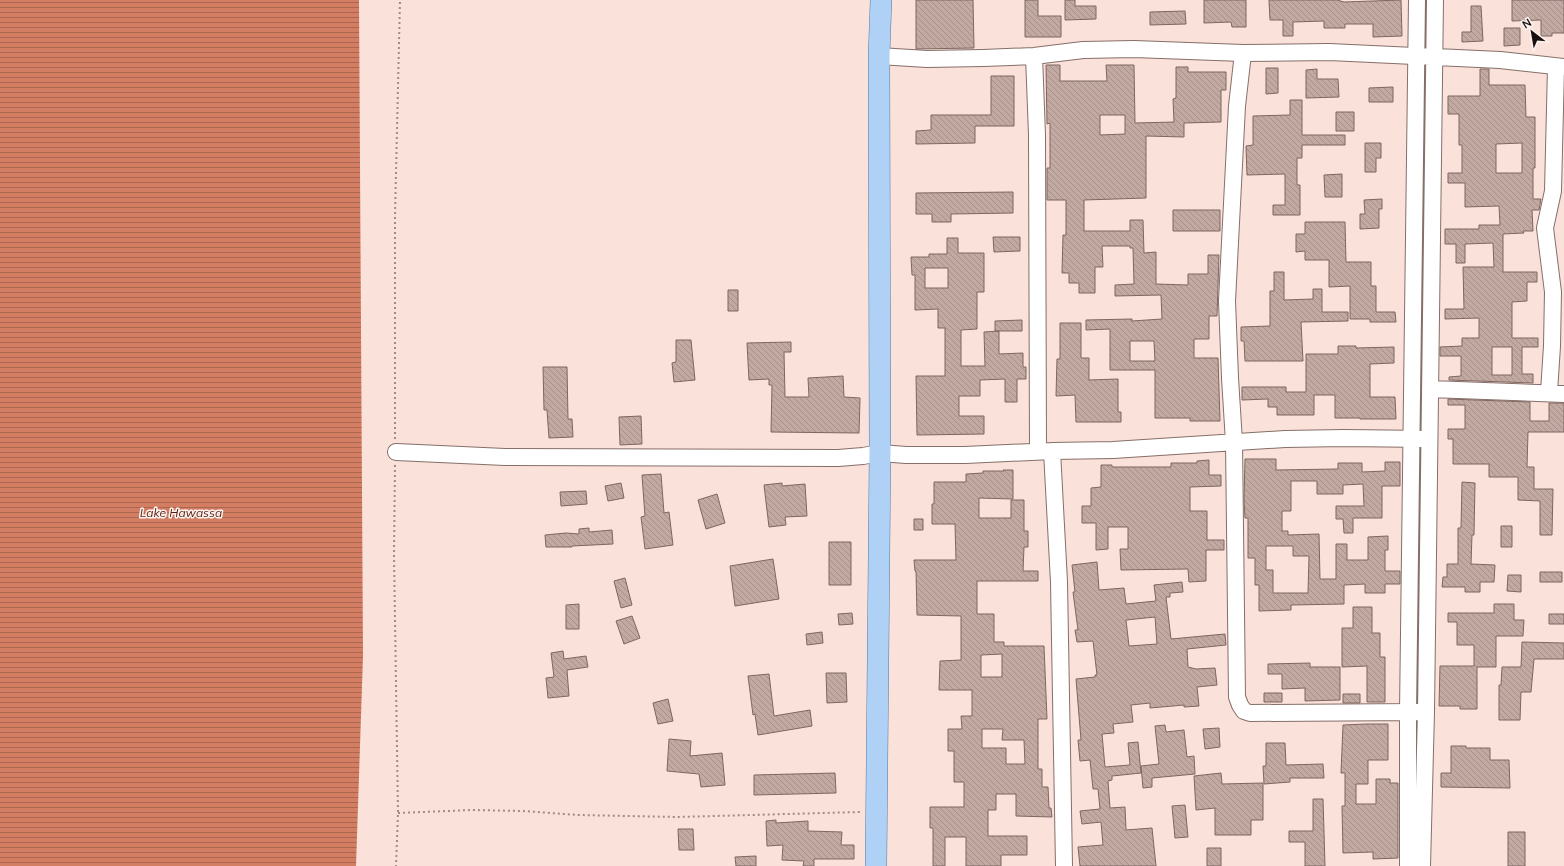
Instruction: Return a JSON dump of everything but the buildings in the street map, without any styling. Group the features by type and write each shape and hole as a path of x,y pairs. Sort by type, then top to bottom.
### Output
{"main road":[{"path":"876,866 880,453 879,56 881,0"}],"street":[{"path":"1408,866 1408,712 1417,0"},
{"path":"1422,866 1426,712 1435,0"},
{"path":"879,56 927,59 1034,56 1083,50 1134,49 1243,54 1329,52 1500,60 1560,67 1553,191 1545,228 1554,292 1552,346 1557,393 1430,389"},
{"path":"1243,54 1237,106 1227,301 1234,442 1237,697 1244,711 1250,713 1426,712"},
{"path":"1034,56 1045,451 1059,582 1064,866"},
{"path":"396,452 472,456 838,458 880,453 906,455 965,455 1045,451 1113,450 1234,442 1330,438 1429,440"}],"path":[{"path":"396,866 398,813 394,555 396,452 395,216 400,0"},
{"path":"398,813 472,810 523,811 578,815 678,817 877,812"}],"water":[{"name":"Lake Hawassa","path":"0,0 359,0 363,656 356,866 0,866"}]}
